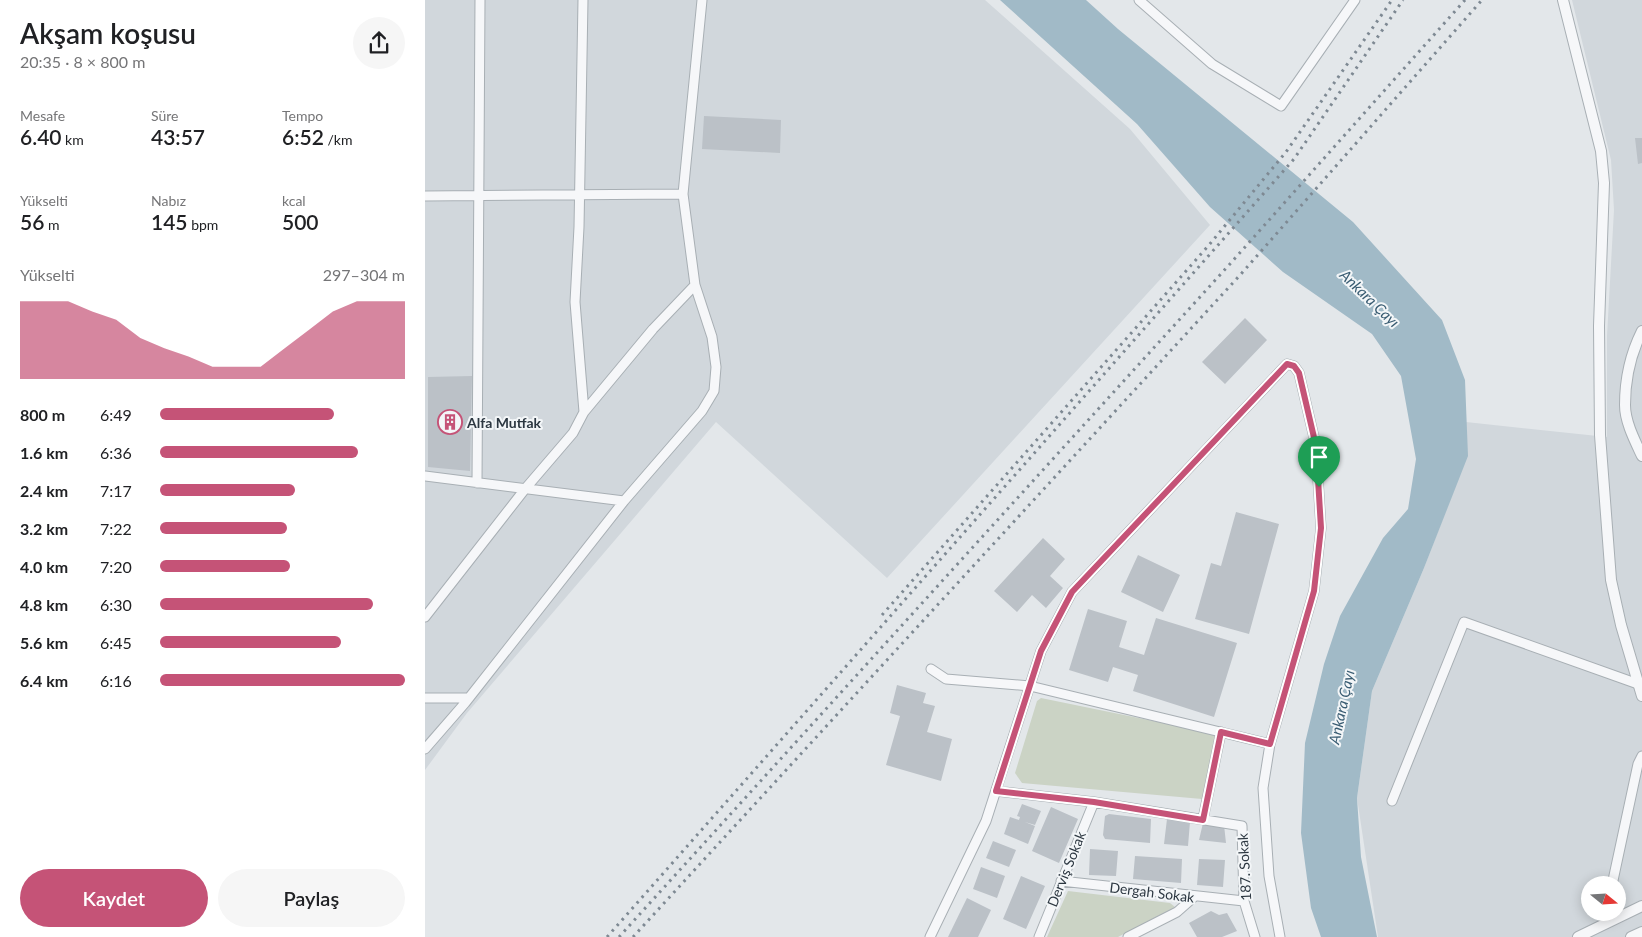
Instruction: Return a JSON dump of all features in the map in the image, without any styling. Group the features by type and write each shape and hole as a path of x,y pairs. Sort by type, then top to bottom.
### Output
{"street":[{"path":"477,483 480,0"},
{"path":"583,0 575,302 584,412"},
{"path":"425,749 469,698 624,501 702,411 714,391 716,367 711,337 695,285 683,194 702,0"},
{"path":"1139,0 1212,64 1281,106 1355,0"},
{"path":"1563,0 1601,151 1604,184 1599,326 1600,435 1611,580 1621,625 1642,696"},
{"path":"425,196 683,194"},
{"path":"425,617 525,489 573,433 584,412 653,330 695,285"},
{"path":"1642,331 1632,351 1625,406 1633,436 1642,456"},
{"path":"930,937 986,821 1041,651 1072,592 1287,364 1294,366 1299,373 1316,446 1321,528 1314,591 1270,744 1263,788 1269,876 1280,937"},
{"path":"425,476 624,501"},
{"path":"1392,801 1464,622 1639,684"},
{"path":"931,669 946,680 1030,686 1270,744"},
{"path":"425,698 469,698"},
{"path":"996,791 1094,802 1203,820 1221,732"},
{"path":"1614,876 1638,764 1642,756"},
{"name":"Derviş Sokak","path":"1039,937 1094,802"},
{"name":"187. Sokak","path":"1203,820 1242,826 1244,901 1255,937"},
{"name":"Dergah Sokak","path":"1061,881 1244,901"},
{"path":"1128,937 1177,912 1194,897"},
{"path":"1626,912 1642,906"},
{"path":"1578,937 1606,921"},
{"path":"1631,937 1642,932"}],"shaded area":[{"path":"425,0 985,0 1130,129 1210,225 887,578 716,422 467,713 425,770"},
{"path":"1572,0 1642,0 1642,937 1378,937 1357,798 1372,691 1424,568 1467,456 1466,422 1607,437 1607,336 1614,210 1611,160"},
{"path":"1041,698 1212,733 1215,736 1202,799 1022,783 1015,773 1037,701"},
{"path":"1068,891 1170,903 1175,907 1118,937 1047,937"}],"water":[{"name":"Ankara Çayı","path":"1000,0 1086,0 1118,29 1353,222 1442,320 1465,380 1468,456 1424,568 1372,691 1357,798 1361,857 1377,937 1321,937 1311,908 1301,833 1305,743 1324,664 1340,616 1383,538 1408,509 1416,459 1401,376 1372,334 1283,272 1210,207 1137,124"}],"building":[{"path":"704,116 781,120 780,153 702,149"},
{"path":"1635,138 1642,138 1642,163 1638,164"},
{"path":"1245,318 1267,340 1225,384 1202,362"},
{"name":"Alfa Mutfak","path":"472,376 470,471 428,467 428,377"},
{"path":"1236,512 1279,524 1249,634 1195,619 1211,563 1221,566"},
{"path":"1043,538 1065,559 1050,576 1063,588 1046,608 1032,595 1017,612 994,591"},
{"path":"1138,555 1180,575 1163,612 1121,592"},
{"path":"1088,609 1127,621 1119,647 1144,655 1156,618 1237,643 1214,717 1133,691 1138,675 1113,667 1108,682 1069,670"},
{"path":"897,685 926,693 923,703 935,706 927,732 952,739 941,781 886,765 900,716 890,713"},
{"path":"1022,804 1041,811 1035,825 1025,822 1035,826 1028,844 1004,834 1010,817 1019,820 1020,817 1017,816"},
{"path":"1051,807 1078,819 1059,863 1032,851"},
{"path":"1109,814 1151,819 1150,843 1105,839 1103,835 1105,816"},
{"path":"1167,819 1190,822 1188,846 1164,844"},
{"path":"1203,823 1224,825 1226,843 1199,840"},
{"path":"993,841 1016,850 1009,867 986,858"},
{"path":"1090,849 1118,851 1116,876 1089,875"},
{"path":"1135,856 1182,859 1181,883 1133,879"},
{"path":"1199,859 1225,860 1223,887 1197,885"},
{"path":"981,867 1005,876 997,898 973,889"},
{"path":"1021,876 1045,886 1026,929 1003,919"},
{"path":"967,898 991,910 978,937 948,937"},
{"path":"1211,911 1219,915 1227,913 1237,931 1222,937 1197,937 1189,923"}],"railway":[{"path":"882,615 1209,245 1286,152 1392,0"},
{"path":"607,937 1294,159 1403,0"},
{"path":"619,937 1229,265 1465,0"},
{"path":"633,937 1241,274 1482,0"}],"place":[{"name":"Alfa Mutfak","path":"450,422"}],"route":[{"path":"1287,364 1294,366 1299,373 1316,446 1319,487 1321,528 1314,591 1281,700 1270,744 1221,732 1203,820 1094,802 996,791 1041,651 1072,592 1287,364"}]}
